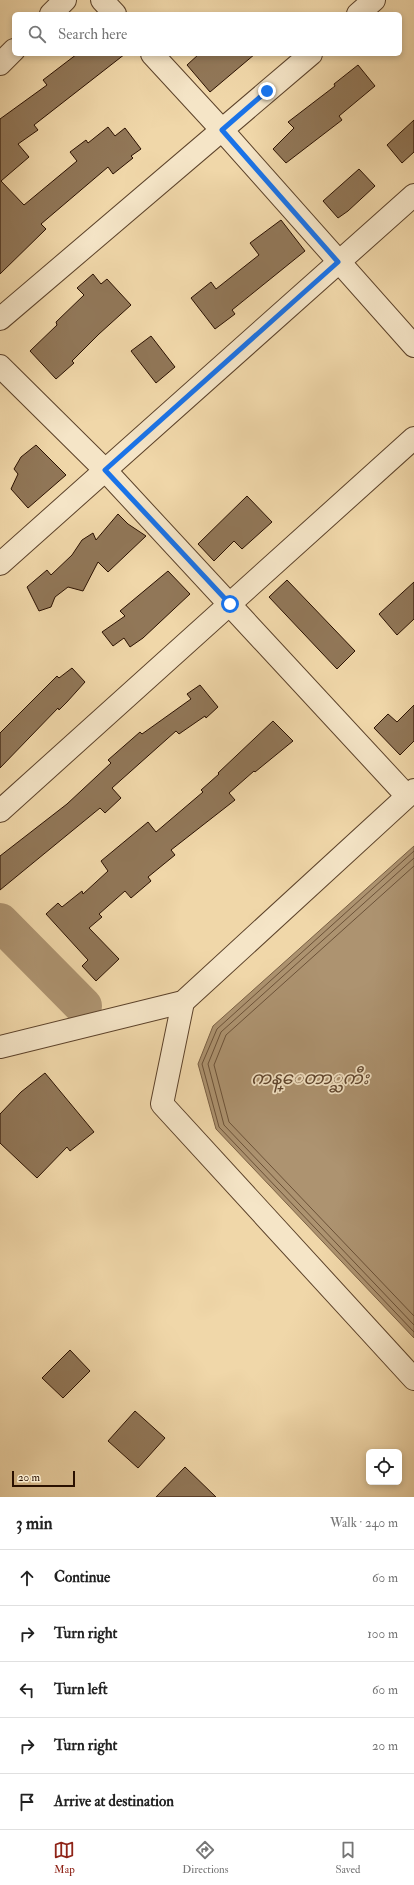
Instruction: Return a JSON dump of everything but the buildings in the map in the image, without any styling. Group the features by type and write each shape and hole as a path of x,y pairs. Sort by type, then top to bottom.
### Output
{"street":[{"path":"53,12 65,0"},
{"path":"102,0 113,12"},
{"path":"360,12 374,0"},
{"path":"0,64 12,52"},
{"path":"154,56 222,130 414,346"},
{"path":"0,319 309,56"},
{"path":"0,564 414,195"},
{"path":"0,366 105,470 410,793 183,1002 0,1047"},
{"path":"0,811 414,438"},
{"path":"183,1002 162,1104 414,1378"}],"water":[{"name":"ကန္ေတာ္ႀကီး","path":"414,846 414,1338 216,1129 198,1064 213,1026"}],"waterway":[{"path":"0,922 83,1006"}],"route":[{"path":"230,604 105,470 338,262 222,130 267,91"}]}
